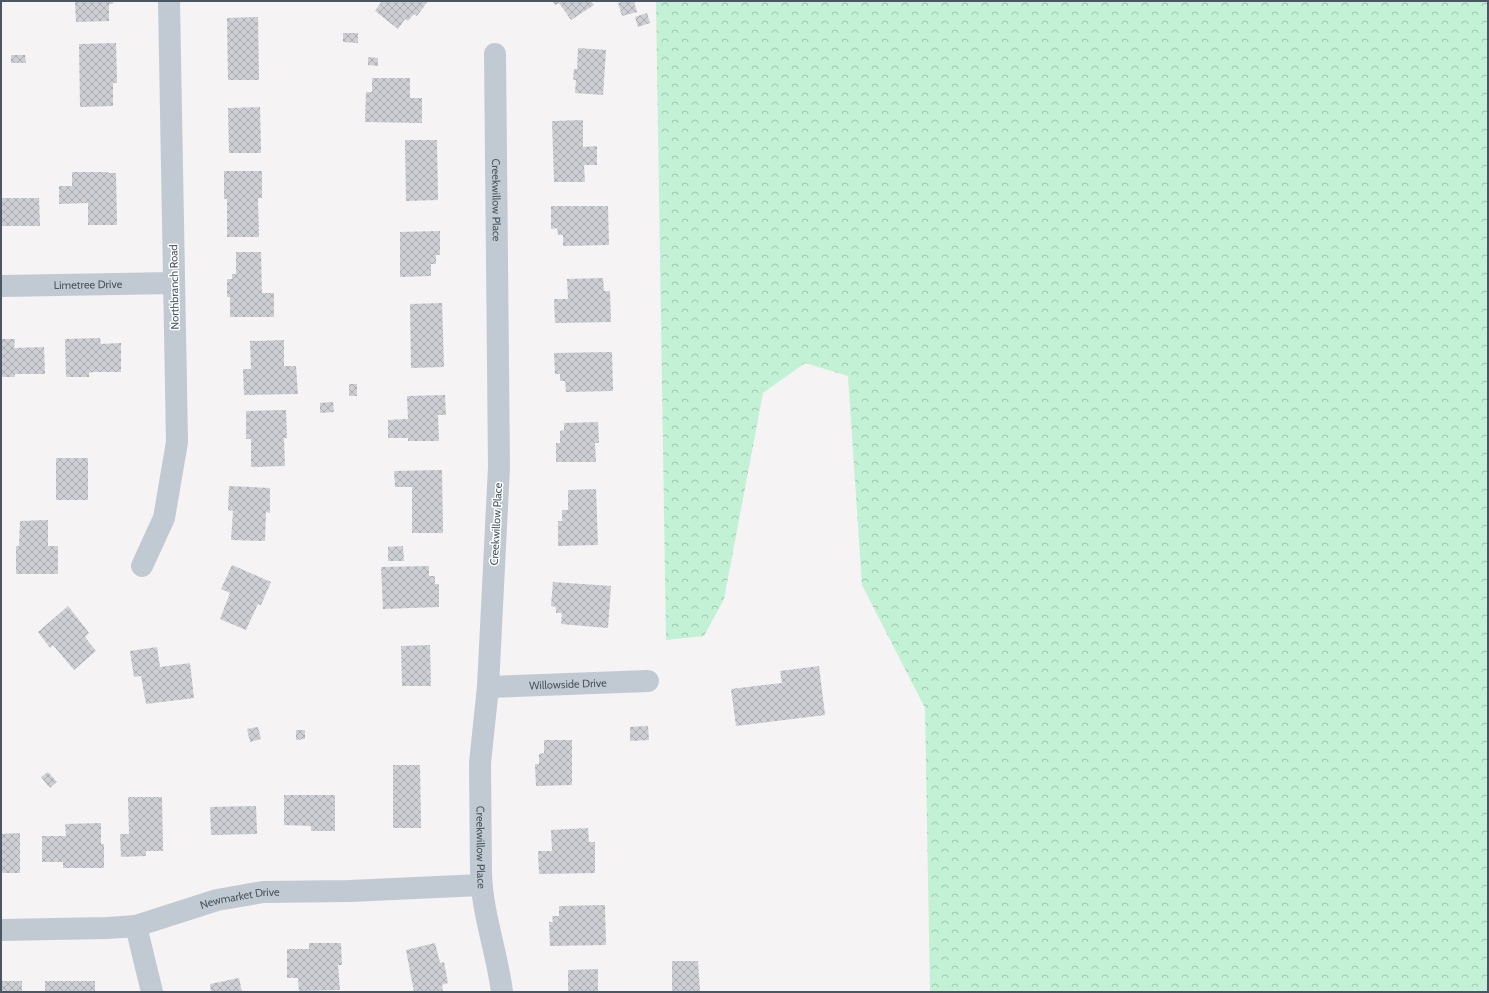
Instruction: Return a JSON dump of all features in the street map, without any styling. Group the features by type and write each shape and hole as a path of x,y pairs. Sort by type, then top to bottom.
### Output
{"street":[{"name":"Northbranch Road","path":"142,566 164,518 177,442 169,1"},
{"name":"Creekwillow Place","path":"495,54 499,467 488,687 480,763 481,886 502,992"},
{"name":"Limetree Drive","path":"1,286 174,283"},
{"name":"Willowside Drive","path":"488,687 648,681"},
{"name":"Newmarket Drive","path":"1,930 136,926 216,900 263,892 350,891 481,886"},
{"path":"136,926 152,992"}],"green space":[{"path":"656,1 1488,1 1488,992 930,992 925,708 862,585 848,376 805,363 763,393 724,599 704,636 666,640"}],"building":[{"path":"75,1 113,1 113,4 109,4 109,21 76,22"},
{"path":"382,1 428,1 417,16 414,14 408,21 405,19 398,29 375,11"},
{"path":"552,1 591,1 594,5 571,20 559,3 555,5"},
{"path":"634,1 637,12 622,16 618,3"},
{"path":"647,13 650,23 638,27 635,17"},
{"path":"258,17 259,80 228,80 227,18"},
{"path":"343,33 358,33 358,43 343,42"},
{"path":"116,43 117,83 113,83 113,106 80,107 79,44"},
{"path":"578,48 606,50 603,95 575,93 576,80 573,80 574,69 577,69"},
{"path":"11,55 25,55 26,63 11,63"},
{"path":"368,57 378,58 378,66 368,65"},
{"path":"372,78 410,78 410,98 422,98 422,123 365,122 366,92 372,92"},
{"path":"260,107 261,153 229,153 228,108"},
{"path":"583,120 583,147 597,146 597,165 584,165 585,182 554,182 552,121"},
{"path":"405,140 437,140 438,200 406,201"},
{"path":"224,171 262,171 262,198 258,198 259,237 227,237 227,199 224,199"},
{"path":"72,172 116,173 117,225 88,225 88,203 59,204 59,186 72,186"},
{"path":"1,198 39,198 40,226 1,226"},
{"path":"551,206 608,206 609,245 563,246 563,235 558,235 557,228 551,229"},
{"path":"440,231 440,255 436,255 436,264 431,264 431,276 400,277 400,232"},
{"path":"236,252 261,252 262,293 274,293 274,317 230,317 230,297 227,297 227,279 232,279 232,274 236,274"},
{"path":"603,278 604,291 610,291 611,322 555,323 554,299 568,299 567,279"},
{"path":"442,303 444,367 411,368 410,304"},
{"path":"100,338 101,344 121,343 121,372 93,372 89,373 89,377 66,377 65,339"},
{"path":"1,339 15,339 14,348 44,347 45,374 15,374 15,377 1,377"},
{"path":"284,340 284,366 296,366 298,394 244,395 243,369 251,369 250,341"},
{"path":"612,352 613,391 566,392 565,381 560,381 560,374 555,374 554,353"},
{"path":"349,384 357,384 357,396 349,396"},
{"path":"445,395 446,415 438,415 439,441 408,441 408,438 388,438 388,420 408,419 407,396"},
{"path":"333,402 334,412 320,413 320,403"},
{"path":"286,410 287,438 284,438 285,466 251,467 251,439 246,439 246,411"},
{"path":"598,422 599,443 595,443 596,462 556,462 556,443 560,443 560,431 564,430 564,423"},
{"path":"56,458 88,458 88,500 56,500"},
{"path":"442,470 443,533 412,533 412,487 395,487 394,471"},
{"path":"229,486 270,488 270,513 266,512 265,541 231,540 233,511 228,510"},
{"path":"596,489 598,545 558,546 558,521 562,521 562,510 568,510 568,490"},
{"path":"48,520 48,546 58,546 58,574 16,574 16,546 19,546 20,521"},
{"path":"403,546 404,561 388,561 388,547"},
{"path":"232,565 271,582 261,605 258,604 246,630 220,619 230,593 221,589"},
{"path":"429,566 429,576 435,576 435,584 439,584 439,607 383,609 381,567"},
{"path":"553,582 611,586 608,628 561,624 562,613 556,613 556,607 551,606"},
{"path":"68,606 89,633 85,637 96,651 74,670 53,645 50,648 38,632"},
{"path":"430,645 431,686 402,686 401,646"},
{"path":"157,647 160,667 190,663 194,698 146,704 141,676 134,677 130,651"},
{"path":"819,666 825,715 736,726 731,689 782,683 780,671"},
{"path":"648,726 649,740 630,741 630,727"},
{"path":"258,727 261,739 250,742 247,729"},
{"path":"296,730 305,730 305,739 296,740"},
{"path":"544,740 572,740 572,785 536,786 535,764 539,764 539,754 544,753"},
{"path":"393,765 420,765 421,828 393,828"},
{"path":"48,772 57,782 50,788 41,777"},
{"path":"284,795 335,795 335,831 311,831 311,826 284,825"},
{"path":"128,797 162,797 163,851 146,851 146,856 121,857 120,834 129,834"},
{"path":"256,806 257,834 211,835 210,807"},
{"path":"101,823 101,844 104,844 104,868 63,868 63,862 42,862 42,836 66,836 65,824"},
{"path":"588,828 589,842 595,842 595,873 539,874 538,851 552,851 551,830"},
{"path":"20,833 20,873 1,873 1,834"},
{"path":"605,905 606,945 550,946 549,922 553,922 552,916 559,916 559,906"},
{"path":"309,943 341,943 342,965 338,965 340,990 299,991 298,978 287,978 287,949 309,949"},
{"path":"435,943 440,963 444,962 448,983 442,985 443,992 414,992 406,950"},
{"path":"672,961 698,961 700,992 672,992"},
{"path":"598,969 598,992 568,992 568,970"},
{"path":"239,978 242,992 211,992 210,984"},
{"path":"1,981 22,981 22,992 1,992"},
{"path":"45,981 95,981 95,992 45,992"}]}
